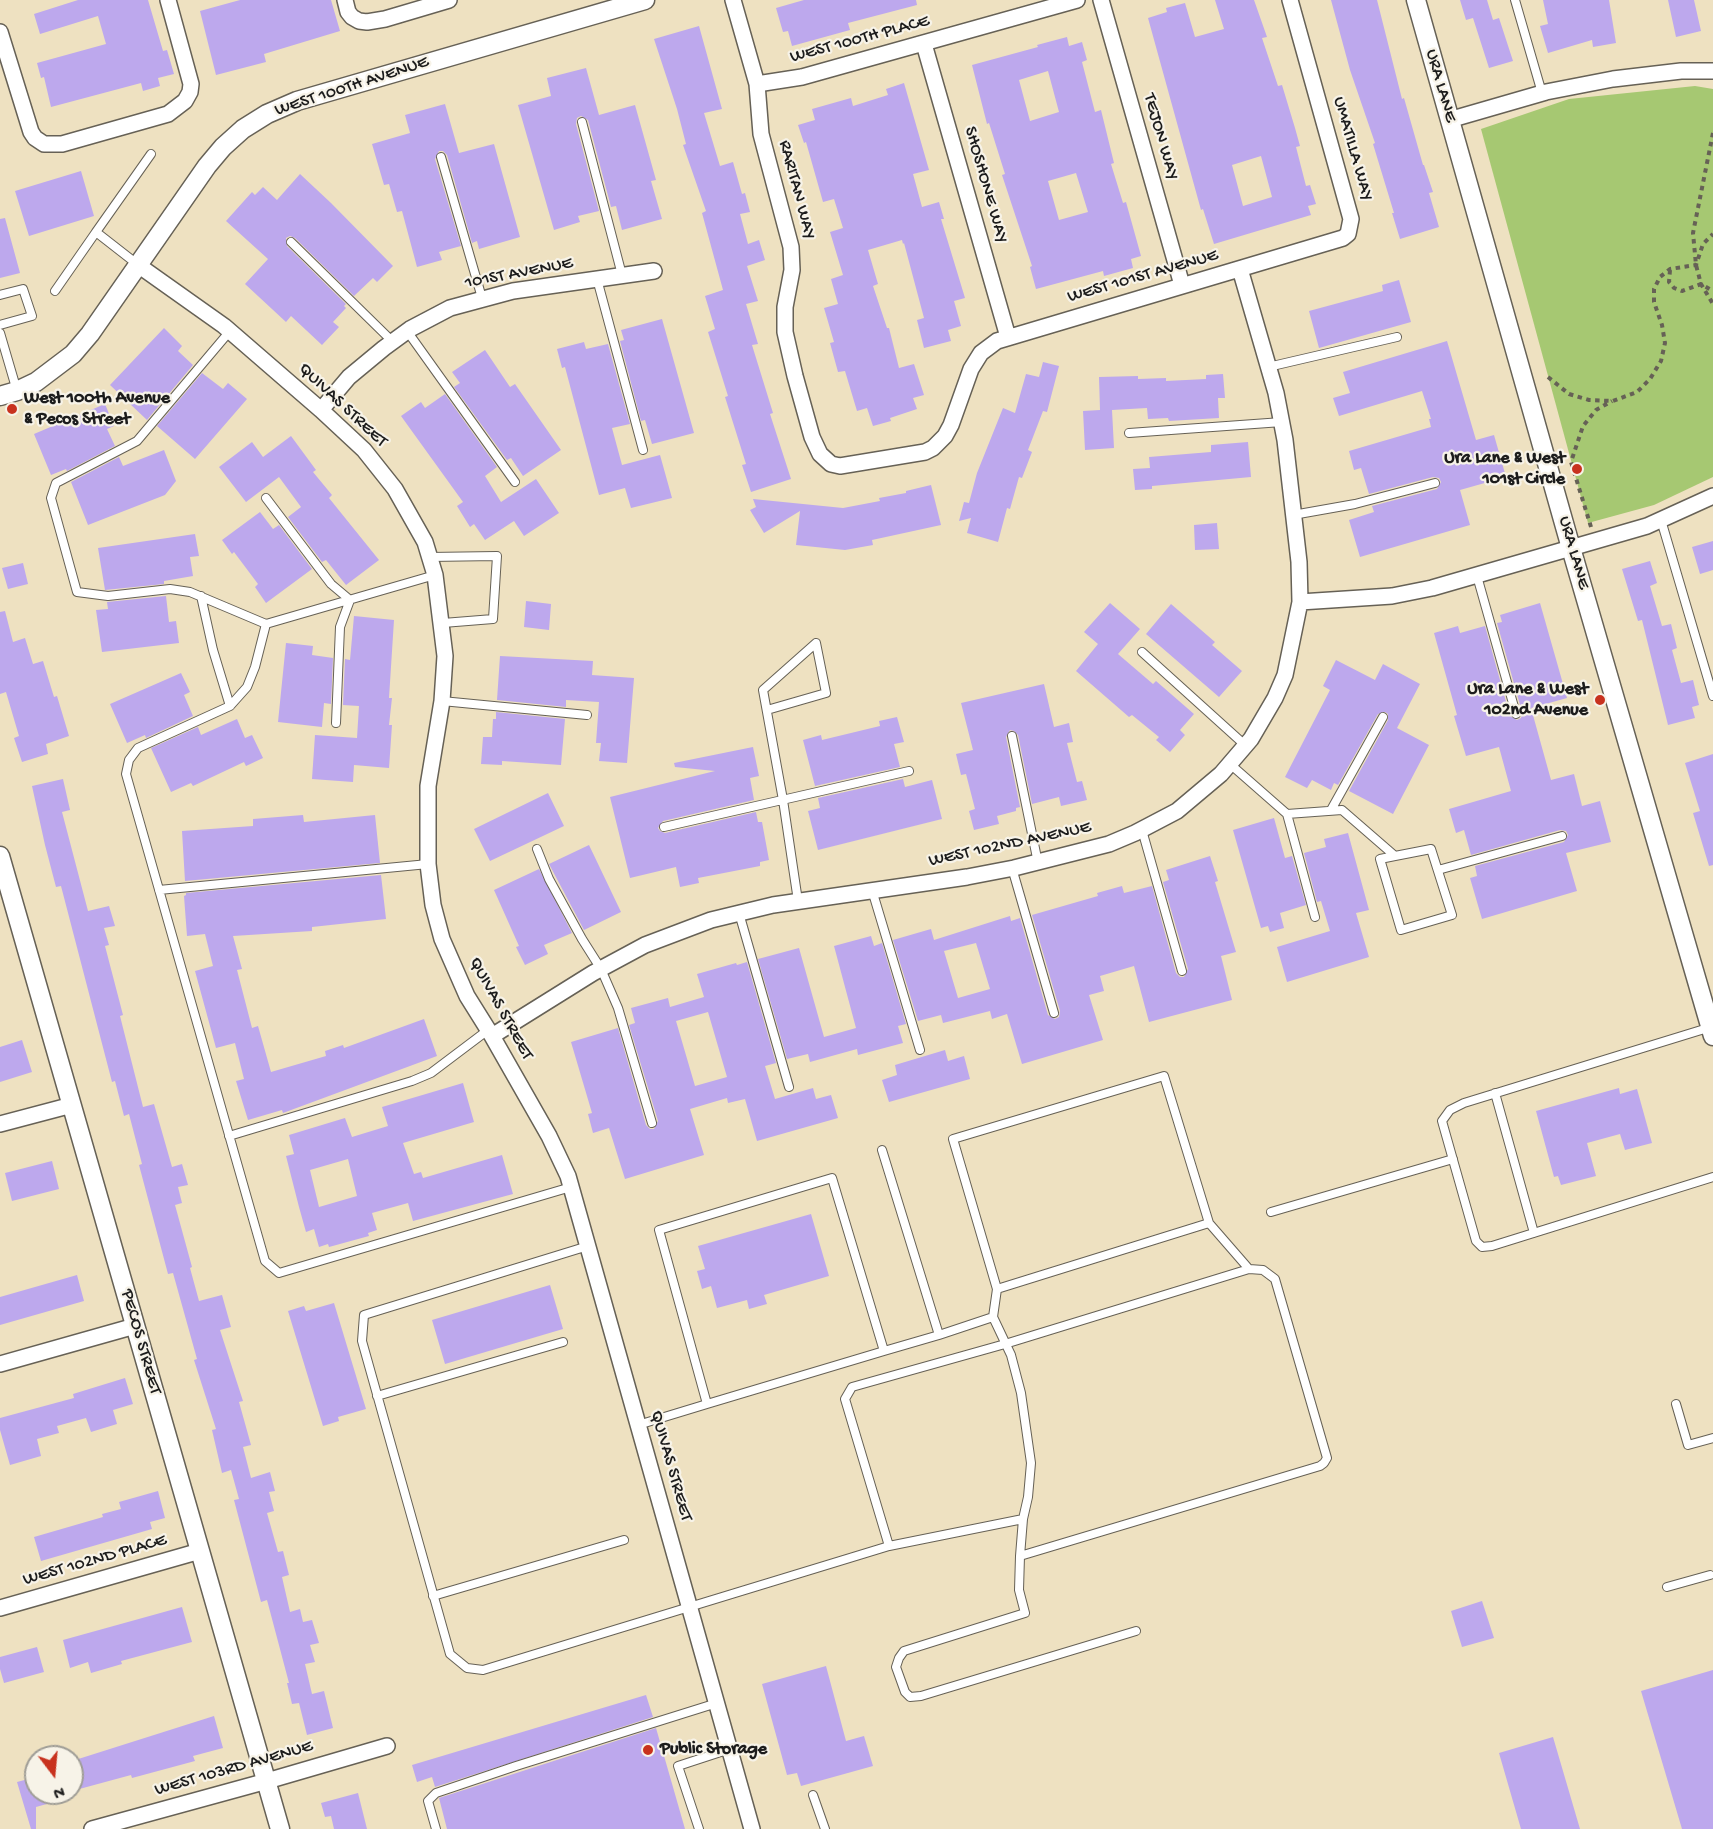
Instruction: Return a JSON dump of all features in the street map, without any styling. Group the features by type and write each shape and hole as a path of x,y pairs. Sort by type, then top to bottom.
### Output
{"street":[{"path":"0,32 28,123 35,138 44,144 53,145 168,114 186,101 191,84 168,0"},
{"path":"345,0 348,12 359,21 367,22 442,2"},
{"name":"WEST 100TH AVENUE","path":"8,393 36,382 73,354 90,334 207,166 243,129 267,114 297,101 645,0"},
{"name":"RARITAN WAY","path":"733,0 757,84 761,134 793,257 785,307 785,332 812,437 824,459"},
{"name":"WEST 100TH PLACE","path":"757,84 802,77 1077,0"},
{"name":"TEJON WAY","path":"1101,0 1182,285"},
{"name":"UMATILLA WAY","path":"1240,269 1343,238 1348,234 1351,225 1348,207 1290,0"},
{"name":"URA LANE","path":"1416,0 1571,548 1712,1030"},
{"name":"SHOSHONE WAY","path":"924,44 1008,337"},
{"path":"1449,120 1542,93 1613,79 1681,71 1713,71"},
{"name":"QUIVAS STREET","path":"138,265 230,331 321,410 379,467 415,523 429,556 435,575 445,656 442,700 428,786 428,864 433,905 442,939 467,996 549,1136 571,1186 752,1829"},
{"name":"WEST 101ST AVENUE","path":"824,459 840,466 925,452 933,448 945,436 971,369 981,353 997,341 1240,269 1282,423 1299,562 1300,602"},
{"name":"101ST AVENUE","path":"321,410 349,377 393,342 407,331 450,308 513,291 654,271"},
{"path":"1300,602 1392,596 1432,588 1596,541 1660,520 1713,496"},
{"name":"WEST 102ND AVENUE","path":"490,1033 645,945 711,920 798,901 967,877 1038,863 1108,844 1142,830 1177,811 1204,789 1246,746 1264,720 1285,675 1300,602"},
{"name":"PECOS STREET","path":"0,856 4,885 72,1105 280,1829"},
{"path":"0,1124 72,1105"},
{"path":"0,1364 135,1326"},
{"name":"WEST 102ND PLACE","path":"0,1608 200,1551"},
{"name":"WEST 103RD AVENUE","path":"92,1829 387,1746"}],"lane":[{"path":"1515,0 1542,93"},
{"path":"582,122 621,275"},
{"path":"55,291 151,154"},
{"path":"441,158 482,298"},
{"path":"96,232 138,265"},
{"path":"291,242 393,342"},
{"path":"597,279 644,450"},
{"path":"0,295 23,289 32,316 0,325"},
{"path":"230,331 137,441 56,483 51,498 77,592 108,596 170,589 190,592 266,624 435,575"},
{"path":"407,331 515,482"},
{"path":"0,333 8,393"},
{"path":"1268,367 1397,337"},
{"path":"1129,433 1282,423"},
{"path":"1293,515 1356,504 1435,483"},
{"path":"266,498 331,584 350,600"},
{"path":"1660,520 1713,696"},
{"path":"429,556 497,556 493,619 442,623"},
{"path":"1477,576 1516,714"},
{"path":"201,596 213,650 230,706"},
{"path":"336,723 340,627 350,600"},
{"path":"266,624 255,667 247,687 230,706 138,748 129,760 126,774 265,1261 279,1273 571,1186"},
{"path":"767,710 826,693 816,643 764,690 767,710 783,800 798,901"},
{"path":"1142,652 1246,746"},
{"path":"442,700 587,715"},
{"path":"1331,810 1383,717"},
{"path":"1012,736 1038,863"},
{"path":"1230,764 1287,814 1315,917"},
{"path":"664,827 909,771"},
{"path":"1287,814 1342,810 1395,856"},
{"path":"1142,830 1182,971"},
{"path":"1438,870 1562,836"},
{"path":"537,849 549,879 601,969 618,1008 652,1123"},
{"path":"1431,849 1452,915 1401,930 1380,860 1395,856 1431,849"},
{"path":"159,890 428,864"},
{"path":"1012,868 1054,1013"},
{"path":"872,890 920,1050"},
{"path":"739,913 789,1087"},
{"path":"1712,1030 1495,1093 1450,1110 1442,1121 1476,1241 1482,1247 1492,1246 1713,1178"},
{"path":"229,1136 412,1081 431,1073 490,1033"},
{"path":"1136,1631 921,1696 910,1697 905,1692 896,1667 904,1651 1025,1613 1019,1590 1020,1556 1031,1463 1021,1393 1011,1355 993,1317 997,1289 953,1139 1164,1076 1209,1223 1249,1269"},
{"path":"1495,1093 1534,1233"},
{"path":"882,1150 939,1335"},
{"path":"1271,1212 1453,1159"},
{"path":"707,1404 659,1230 832,1178 884,1351"},
{"path":"997,1289 1209,1223"},
{"path":"588,1246 364,1315 362,1341 433,1596 450,1654 467,1668 483,1670 889,1546 1023,1519"},
{"path":"889,1546 845,1399 852,1388 1249,1269 1263,1270 1275,1279 1327,1458 1324,1463 1020,1556"},
{"path":"638,1425 993,1317"},
{"path":"377,1396 563,1342"},
{"path":"1676,1404 1688,1445 1713,1438"},
{"path":"433,1596 624,1540"},
{"path":"1667,1587 1710,1575"},
{"path":"436,1829 428,1801 436,1793 717,1703"},
{"path":"699,1829 678,1766 729,1749"},
{"path":"813,1795 825,1829"}],"path":[{"path":"1713,133 1693,233 1696,265 1701,284 1713,304"},
{"path":"1696,265 1703,244 1713,234"},
{"path":"1596,541 1571,462 1583,426 1596,410 1637,392 1650,379 1661,361 1665,343 1654,302 1654,290 1660,277 1670,269 1696,265"},
{"path":"1670,269 1670,282 1674,288 1682,291 1701,284"},
{"path":"1701,284 1713,291"},
{"path":"1548,377 1569,394 1589,400 1613,401"}],"green space":[{"path":"1695,86 1713,89 1713,477 1654,505 1588,523 1481,129 1569,99"}],"building":[{"path":"78,0 148,0 163,51 167,50 174,74 158,78 160,86 143,91 141,83 51,107 44,77 41,78 37,63 106,44 98,16 40,34 34,14"},
{"path":"240,0 331,0 340,31 264,54 266,62 216,75 200,11"},
{"path":"804,0 916,0 917,5 848,23 850,30 792,46 788,31 783,32 776,8"},
{"path":"1215,0 1254,0 1267,37 1262,38 1278,86 1282,85 1295,128 1300,146 1296,147 1306,186 1310,185 1316,204 1308,206 1311,215 1214,244 1203,209 1201,210 1148,18 1167,12 1166,8 1185,3 1195,37 1224,29","holes":["1261,156 1272,197 1243,206 1232,165"]},
{"path":"1331,0 1377,0 1402,99 1404,98 1433,192 1429,193 1439,227 1400,239 1373,144 1375,143 1350,70"},
{"path":"1460,0 1487,0 1493,20 1499,18 1513,61 1489,68 1473,18 1466,20"},
{"path":"1543,0 1609,0 1616,43 1593,47 1592,40 1548,53 1540,26 1548,24"},
{"path":"1668,0 1694,0 1701,31 1676,37"},
{"path":"699,26 722,109 704,113 720,166 733,162 742,194 745,193 750,212 740,214 748,244 759,240 765,260 747,266 758,301 746,304 758,344 752,345 773,413 770,414 791,479 751,492 742,465 746,464 725,397 728,396 708,332 715,329 705,296 723,290 702,213 706,211 683,145 686,144 677,109 654,39"},
{"path":"1067,37 1069,46 1082,42 1087,60 1082,62 1095,112 1101,110 1114,163 1111,164 1123,203 1126,202 1141,256 1131,259 1133,268 1104,276 1103,271 1036,289 1030,267 1032,266 1002,175 1005,174 989,123 987,124 972,65 1038,47 1037,45","holes":["1048,71 1059,112 1030,121 1019,80","1076,173 1088,212 1059,220 1048,181"]},
{"path":"586,68 599,115 635,105 656,180 651,181 662,219 622,230 616,206 611,207 588,120 581,116 577,118 576,124 599,211 578,216 580,222 554,230 518,105 551,96 547,78"},
{"path":"904,83 929,170 913,174 922,207 939,202 944,219 941,219 965,298 954,301 961,326 948,330 951,341 924,348 917,320 924,318 904,243 902,240 868,250 878,284 873,286 887,328 889,328 899,368 914,364 924,395 913,398 917,409 890,418 891,421 873,426 867,408 857,411 845,371 838,372 830,343 834,342 824,308 838,304 831,279 843,275 830,232 843,228 834,199 823,202 806,142 804,143 798,125 815,120 812,109 851,98 853,106 888,95 886,89"},
{"path":"445,104 459,153 494,144 520,237 479,249 477,241 472,243 447,155 439,151 435,159 461,246 439,252 442,260 417,267 402,211 397,212 389,184 384,185 372,144 410,133 405,115"},
{"path":"81,171 94,216 29,236 15,191"},
{"path":"300,174 393,266 377,282 373,278 354,296 295,238 290,236 286,238 287,246 346,304 344,306 346,308 333,322 339,327 322,345 291,316 286,322 245,284 268,259 226,221 252,192 255,195 263,187 277,200"},
{"path":"5,218 20,273 0,278 0,219"},
{"path":"1399,280 1411,322 1319,348 1309,311 1383,291 1382,285"},
{"path":"662,319 694,433 652,444 645,420 641,421 620,341 624,340 621,330"},
{"path":"164,328 182,346 178,351 193,365 147,420 110,385"},
{"path":"1447,341 1476,440 1494,435 1506,477 1460,490 1470,525 1360,557 1349,520 1374,512 1372,506 1437,489 1441,482 1439,478 1433,477 1369,494 1361,468 1354,470 1349,451 1431,427 1429,419 1431,419 1422,391 1339,416 1333,398 1350,393 1343,372"},
{"path":"584,342 586,349 608,344 630,424 612,428 622,465 660,455 672,498 631,508 625,488 599,495 565,367 562,368 557,349"},
{"path":"485,350 510,387 515,384 561,450 523,476 511,458 507,460 454,387 460,383 452,372"},
{"path":"1043,362 1059,366 1047,412 1043,411 1028,450 1032,452 1022,478 1019,477 1010,509 1007,508 998,542 967,533 971,518 959,521 964,502 969,503 977,473 1003,408 1015,413 1026,374 1039,377"},
{"path":"202,373 223,389 228,383 247,399 195,459 157,426"},
{"path":"1223,374 1225,398 1218,398 1219,418 1169,421 1168,418 1148,419 1147,408 1112,410 1114,448 1085,450 1083,411 1100,410 1099,377 1138,376 1138,379 1166,378 1166,381 1206,379 1206,375"},
{"path":"445,394 497,467 485,476 501,502 536,479 559,513 524,536 514,521 485,540 474,524 470,527 457,506 463,502 401,416 421,402 425,408"},
{"path":"105,404 114,426 107,429 115,446 67,471 66,469 51,475 34,434"},
{"path":"291,436 316,470 313,472 332,495 329,498 379,560 346,585 326,560 322,562 288,517 301,507 279,477 246,502 219,467 252,442 263,457"},
{"path":"1248,442 1251,477 1152,486 1152,489 1135,490 1133,469 1150,468 1149,457 1211,452 1211,445"},
{"path":"164,450 176,481 165,495 88,525 71,482 119,457 123,466"},
{"path":"931,485 941,525 872,540 873,545 845,550 796,545 800,511 764,533 750,510 756,507 753,499 843,508 880,501 879,498"},
{"path":"260,512 273,529 279,525 312,569 266,603 255,587 258,584 222,540"},
{"path":"1217,523 1219,549 1195,550 1194,525"},
{"path":"195,534 199,556 190,557 193,576 164,581 164,584 105,590 98,548"},
{"path":"1713,541 1713,570 1700,574 1692,547"},
{"path":"1650,561 1657,583 1650,586 1662,626 1671,624 1677,648 1672,650 1681,683 1693,680 1699,705 1692,707 1695,718 1668,725 1642,620 1638,621 1622,569"},
{"path":"23,563 28,584 8,589 2,568"},
{"path":"166,596 169,622 176,621 179,643 102,652 96,610 108,609 107,602"},
{"path":"526,601 551,604 549,630 524,627"},
{"path":"1110,603 1140,629 1118,654 1153,684 1156,681 1194,714 1180,730 1185,735 1170,752 1156,740 1159,737 1132,715 1129,717 1076,671 1098,644 1084,632"},
{"path":"1540,603 1567,698 1531,708 1551,780 1574,774 1582,806 1600,801 1611,842 1566,853 1577,891 1482,919 1470,878 1477,876 1475,866 1564,842 1568,835 1566,831 1560,830 1471,855 1464,830 1456,833 1449,809 1511,791 1499,747 1466,756 1434,633 1458,626 1460,633 1485,626 1510,716 1517,720 1521,718 1522,712 1497,623 1502,622 1500,615"},
{"path":"1171,604 1215,642 1212,645 1242,671 1219,697 1146,634"},
{"path":"5,611 13,642 25,638 33,664 43,661 69,736 46,744 48,754 22,762 14,738 19,736 6,692 0,694 0,612"},
{"path":"354,616 394,620 389,698 392,698 389,725 392,725 389,768 354,765 353,782 312,779 315,735 357,738 359,706 343,705 345,659 350,660"},
{"path":"286,643 313,646 312,655 333,658 331,704 324,703 322,727 278,722"},
{"path":"500,656 593,661 592,675 634,678 627,763 599,761 601,743 596,743 599,702 566,700 566,707 497,700"},
{"path":"1336,660 1375,680 1383,664 1420,684 1397,728 1429,745 1393,814 1349,791 1388,720 1388,714 1385,712 1378,714 1338,785 1334,783 1331,790 1312,780 1307,788 1285,777 1330,690 1323,686"},
{"path":"181,673 190,692 184,695 193,716 146,738 145,735 127,743 110,704"},
{"path":"1044,684 1054,727 1069,723 1073,742 1067,743 1077,782 1082,781 1087,800 1061,806 1059,797 1032,804 1018,735 1010,730 1006,737 1020,807 1016,808 1016,811 997,816 999,824 974,830 969,811 975,809 966,774 961,775 956,754 973,750 961,703"},
{"path":"496,712 565,719 561,765 502,761 502,765 481,764 483,737 492,737 493,719 496,719"},
{"path":"897,717 904,742 894,744 900,767 815,786 803,740 821,735 822,740 880,726 879,721"},
{"path":"237,719 245,738 252,735 263,758 246,766 244,762 193,786 191,783 171,792 151,748 198,727 201,735"},
{"path":"753,747 759,776 750,778 754,800 663,821 658,828 665,833 756,812 758,822 762,822 769,860 760,862 760,866 698,878 699,883 680,887 676,867 630,878 610,797 715,771 675,767 674,763"},
{"path":"1713,754 1713,865 1709,866 1693,813 1700,811 1685,763"},
{"path":"63,779 70,810 62,812 88,911 109,906 115,926 104,928 109,945 105,946 143,1107 154,1104 172,1167 182,1164 188,1185 178,1187 182,1203 175,1205 192,1267 190,1268 199,1301 222,1295 231,1327 220,1330 243,1401 239,1402 251,1445 243,1447 251,1478 270,1472 275,1491 269,1492 274,1511 267,1513 278,1552 283,1551 289,1575 282,1577 290,1612 300,1609 303,1622 312,1620 319,1643 310,1645 315,1662 305,1664 312,1694 324,1691 333,1728 307,1735 299,1703 292,1704 287,1683 289,1683 267,1600 261,1602 234,1500 239,1499 231,1470 222,1473 212,1430 216,1429 194,1360 197,1359 173,1273 168,1274 139,1165 142,1164 129,1114 124,1116 115,1081 112,1082 61,886 56,887 45,845 32,786"},
{"path":"903,779 905,787 932,780 942,819 818,850 808,811 820,808 818,798"},
{"path":"548,793 564,826 490,861 474,829"},
{"path":"303,815 304,822 375,815 380,863 185,881 182,831 253,826 253,819"},
{"path":"1274,818 1285,858 1292,856 1306,905 1280,913 1284,928 1270,932 1268,926 1261,928 1233,830"},
{"path":"1348,833 1369,910 1356,913 1369,957 1287,982 1277,947 1330,931 1321,901 1317,902 1304,853 1326,847 1324,839"},
{"path":"589,845 621,912 584,930 549,864"},
{"path":"1210,856 1218,881 1215,882 1236,952 1221,956 1232,1000 1149,1022 1134,966 1100,976 1104,991 1089,995 1103,1040 1022,1064 1007,1014 992,1019 990,1011 943,1023 941,1015 918,1021 893,940 931,929 934,940 1010,916 1011,921 1020,918 1048,1015 1055,1019 1059,1017 1060,1011 1032,915 1098,896 1097,893 1122,886 1124,893 1152,886 1176,973 1184,977 1188,969 1163,882 1169,880 1166,870","holes":["976,943 990,989 958,998 944,951"]},
{"path":"539,869 572,933 544,945 548,954 525,965 494,890"},
{"path":"381,875 386,919 312,927 312,931 233,936 242,969 237,970 252,1028 258,1026 271,1072 326,1056 325,1051 343,1045 344,1048 424,1019 437,1056 283,1113 282,1110 248,1120 236,1081 244,1079 235,1043 216,1048 195,971 213,966 205,934 187,936 184,896 186,893"},
{"path":"871,936 874,946 882,943 906,1024 898,1026 903,1043 858,1055 857,1049 810,1062 808,1054 787,1059 758,959 799,948 824,1037 856,1028 834,946"},
{"path":"747,962 776,1063 765,1066 775,1099 813,1088 816,1099 831,1095 838,1118 757,1141 745,1099 728,1103 727,1098 690,1109 704,1155 625,1179 609,1128 593,1133 588,1114 592,1113 571,1042 618,1028 646,1125 654,1129 658,1121 629,1025 635,1023 631,1008 668,998 670,1007 704,997 697,974 736,963 737,965","holes":["708,1012 727,1077 695,1086 676,1021"]},
{"path":"22,1040 32,1072 0,1082 0,1047"},
{"path":"945,1050 948,1061 964,1056 970,1079 889,1102 882,1080 897,1075 895,1065"},
{"path":"463,1083 474,1122 403,1143 414,1174 421,1172 423,1178 502,1155 513,1194 413,1221 408,1203 372,1213 377,1230 368,1233 369,1236 329,1247 328,1244 319,1247 314,1229 306,1232 299,1207 286,1156 294,1154 289,1135 345,1118 352,1137 388,1126 382,1107","holes":["348,1159 357,1196 319,1207 310,1170"]},
{"path":"1619,1088 1620,1094 1637,1089 1652,1143 1625,1150 1620,1134 1587,1143 1596,1176 1561,1185 1558,1176 1554,1177 1536,1111"},
{"path":"52,1161 59,1189 12,1201 5,1173"},
{"path":"811,1214 829,1276 764,1295 767,1304 749,1309 747,1300 717,1308 711,1286 702,1289 697,1271 705,1269 698,1246"},
{"path":"77,1275 84,1301 0,1325 0,1297"},
{"path":"550,1285 563,1329 445,1364 432,1320"},
{"path":"334,1303 366,1409 338,1417 339,1421 323,1426 288,1311 304,1306 306,1311"},
{"path":"125,1378 133,1404 113,1410 117,1424 91,1432 86,1418 57,1426 59,1433 37,1439 41,1456 10,1465 0,1430 0,1418 74,1398 73,1394"},
{"path":"158,1491 165,1518 150,1522 152,1529 41,1561 34,1537 103,1517 102,1514 121,1509 119,1502"},
{"path":"1482,1601 1494,1638 1462,1647 1451,1611"},
{"path":"182,1607 192,1642 121,1661 122,1664 91,1673 88,1662 70,1668 63,1640"},
{"path":"37,1647 44,1672 4,1683 0,1669 0,1657"},
{"path":"826,1666 846,1741 864,1736 873,1766 801,1786 797,1773 787,1775 762,1684"},
{"path":"1713,1670 1713,1829 1682,1829 1641,1691"},
{"path":"646,1695 653,1717 435,1787 432,1777 417,1782 412,1765"},
{"path":"214,1716 223,1748 193,1756 195,1761 84,1788 84,1757"},
{"path":"656,1728 685,1829 447,1829 439,1798"},
{"path":"1553,1737 1580,1829 1521,1829 1499,1753"},
{"path":"24,1780 24,1805 43,1805 36,1807 36,1829 31,1829 17,1782"},
{"path":"358,1793 367,1829 334,1829 331,1816 325,1817 321,1803"}],"place":[{"name":"West 100th Avenue & Pecos Street","path":"12,409"},
{"name":"Ura Lane & West 101st Circle","path":"1577,469"},
{"name":"Ura Lane & West 102nd Avenue","path":"1600,700"},
{"name":"Public Storage","path":"648,1750"}]}
